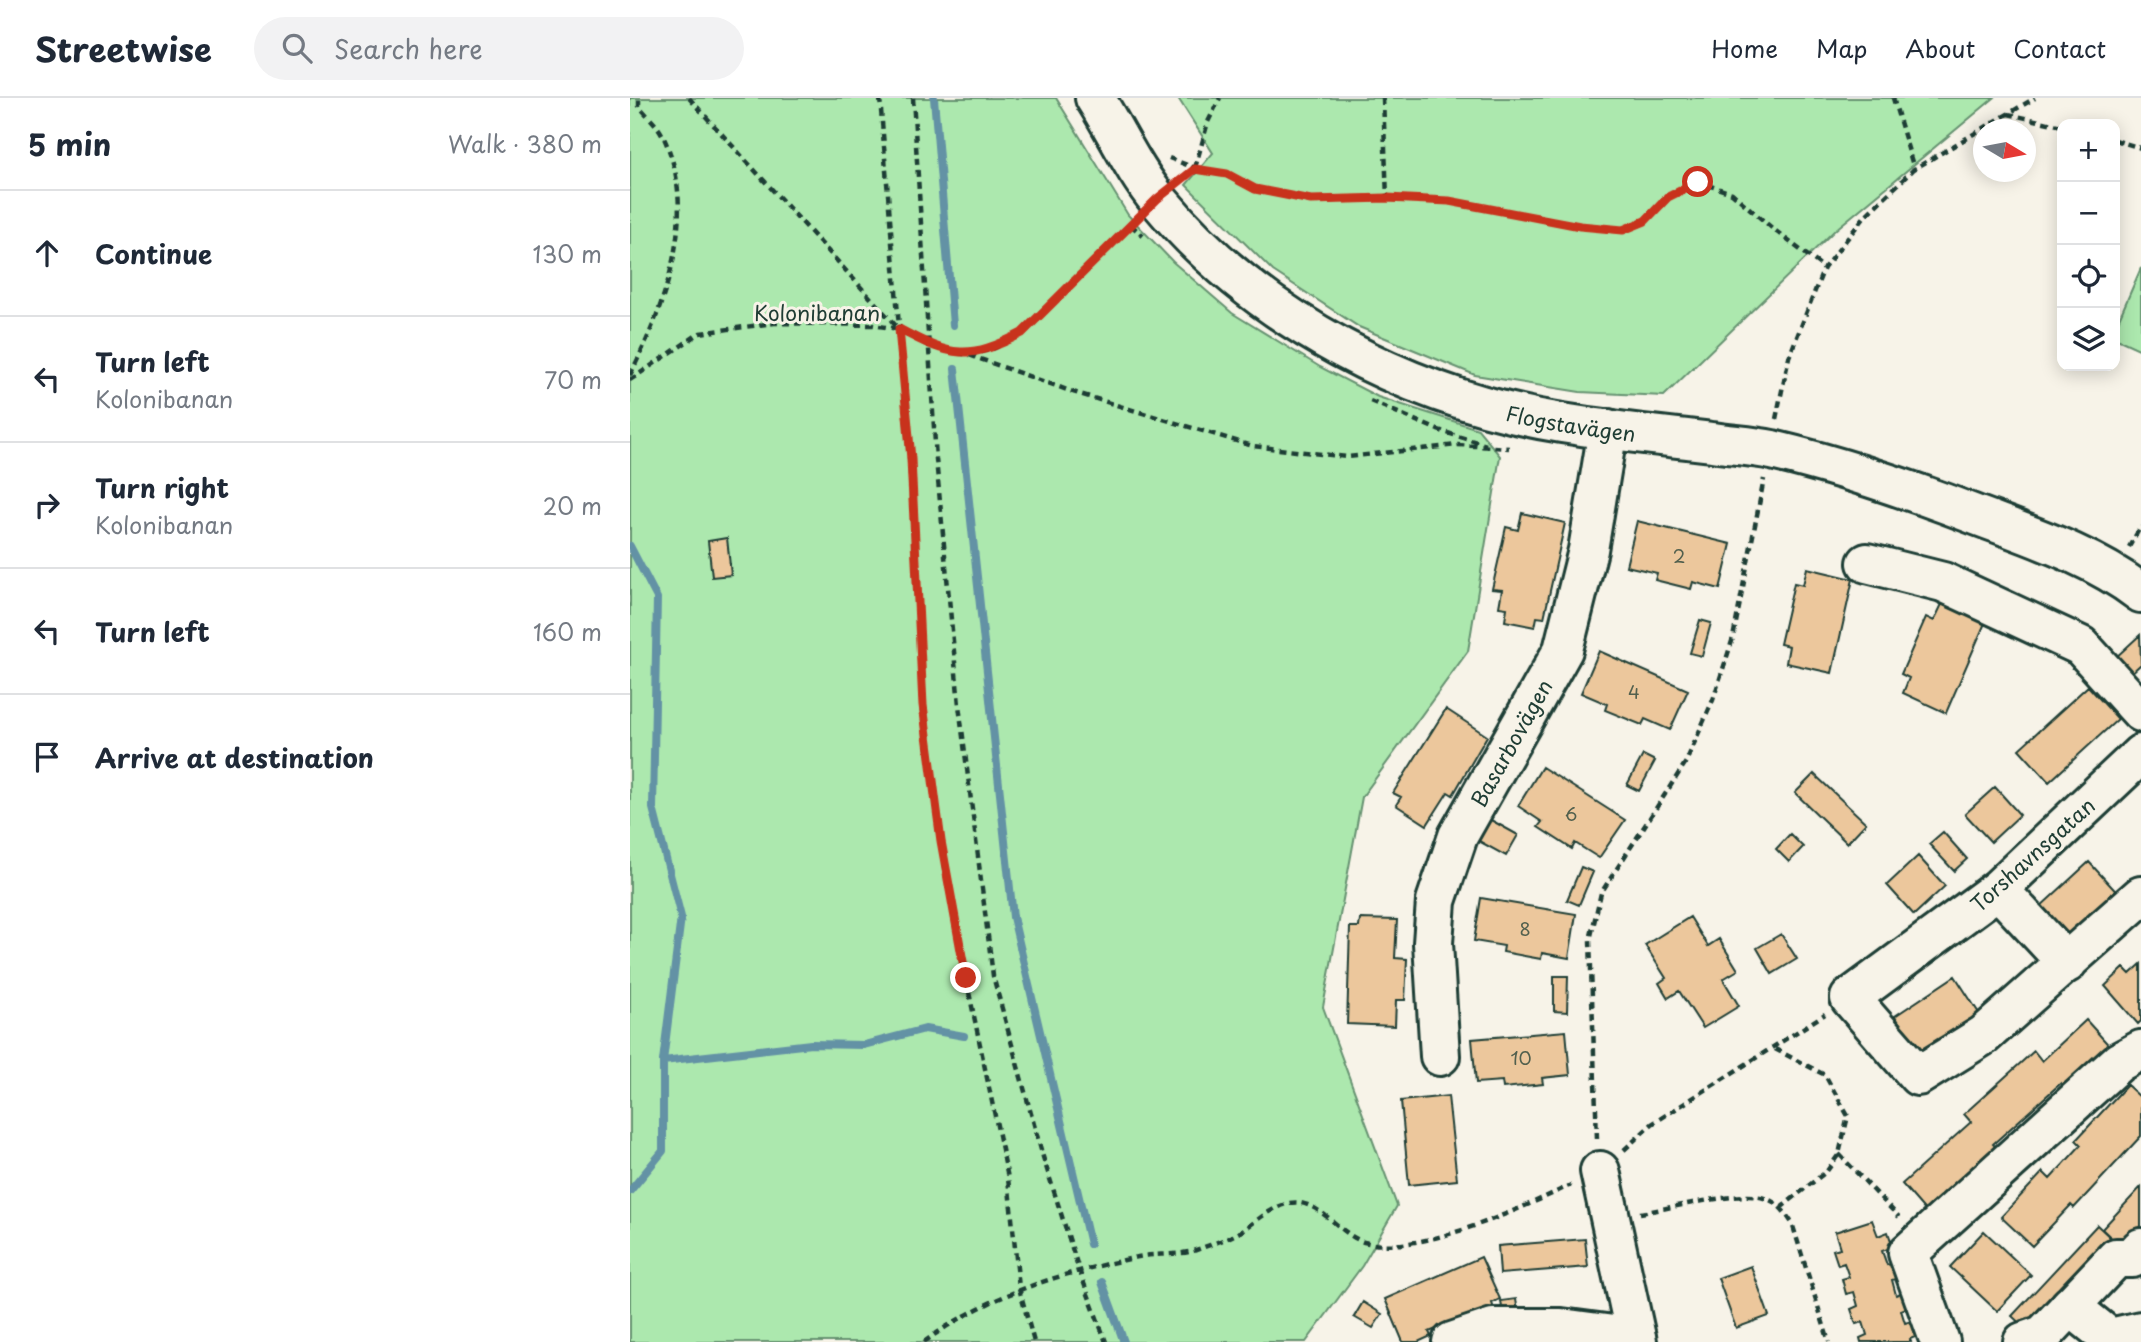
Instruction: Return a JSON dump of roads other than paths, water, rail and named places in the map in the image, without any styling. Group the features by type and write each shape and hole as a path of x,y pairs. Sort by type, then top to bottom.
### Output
{"street":[{"name":"Flogstavägen","path":"1095,98 1157,199 1203,246 1261,296 1349,351 1396,375 1507,412 1608,429 1765,471 1918,493 2061,548 2115,574 2141,593"},
{"name":"Basarbovägen","path":"1440,1056 1433,943 1436,901 1458,836 1563,650 1588,550 1608,429"},
{"path":"1867,563 1944,582 2081,646 2141,712"},
{"name":"Torshavnsgatan","path":"2067,963 1984,1035 1918,1076 1850,998 1998,889 2134,774"},
{"path":"1998,889 2067,963 2141,896"},
{"path":"1940,1342 1908,1253 2119,1062 2141,1050"},
{"path":"1452,1342 1493,1328 1561,1328 1637,1340 1608,1218 1600,1171"},
{"path":"2023,1342 2043,1335 2116,1258 2132,1258 2141,1248"},
{"path":"2070,1306 2125,1334"}],"waterway":[{"path":"934,98 953,325"},
{"path":"955,369 1013,917 1090,1244"},
{"path":"630,546 657,598 653,808 681,917 663,1061 663,1151 630,1191"},
{"path":"663,1061 811,1044 864,1045 925,1029 964,1036"},
{"path":"1102,1282 1124,1342"}]}
